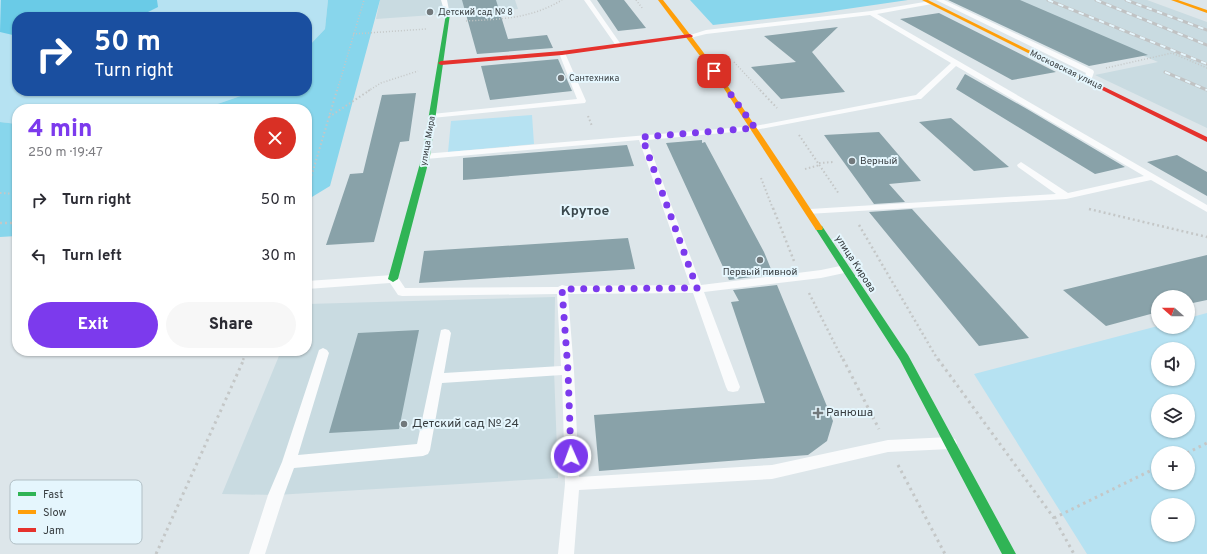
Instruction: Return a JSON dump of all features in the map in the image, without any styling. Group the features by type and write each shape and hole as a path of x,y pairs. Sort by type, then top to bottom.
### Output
{"street":[{"name":"улица Кирова","path":"660,0 690,36 755,128 904,358 1009,554"},
{"path":"1173,0 1207,12"},
{"name":"Московская улица","path":"931,1 966,21 1027,51 1088,76 1207,140"},
{"name":"улица Мира","path":"393,279 426,156 447,21"},
{"path":"441,63 562,53 690,36"}],"lane":[{"name":"улица Мира","path":"444,0 447,21"},
{"path":"586,0 619,46"},
{"path":"690,36 706,32 871,13 931,1 981,19 1053,54 1088,76"},
{"path":"871,13 1207,209"},
{"path":"966,21 981,19"},
{"path":"999,37 1018,37"},
{"path":"1027,51 1053,54"},
{"path":"432,116 582,101 562,53"},
{"path":"426,156 755,128 918,97 956,62"},
{"path":"642,137 733,387"},
{"path":"1021,165 1066,196"},
{"path":"810,212 849,208 1066,196 1152,177"},
{"path":"312,285 393,279 402,292 697,288 800,275 821,274 845,269"},
{"path":"562,289 568,371 572,484 566,554"},
{"path":"289,462 423,450 438,378 445,333"},
{"path":"257,554 276,495 289,462 323,354"},
{"path":"438,378 554,370 568,371"},
{"path":"572,484 772,472 888,446 950,443"}],"path":[{"path":"312,174 364,0"},
{"path":"353,34 447,21 511,19 542,12 562,0"},
{"path":"1088,76 1172,53 1207,68"},
{"path":"732,60 790,121 849,208 935,355 1054,518 1074,554"},
{"path":"329,117 381,83 441,63"},
{"path":"582,101 598,141"},
{"path":"819,163 834,162"},
{"path":"0,193 12,194"},
{"path":"1083,207 1207,237"},
{"path":"0,223 12,223"},
{"path":"800,275 945,554"},
{"path":"156,554 245,356"},
{"path":"1195,449 1207,443"},
{"path":"1054,518 1151,470"}],"shaded area":[{"path":"0,0 328,0 325,29 312,43 312,12 12,12 12,96 241,96 217,104 12,104 12,123 0,122"},
{"path":"1,0 157,0 158,7 148,12 12,12 12,35 0,32"},
{"path":"328,0 380,0 330,186 312,197 312,104 217,104 241,96 312,96 312,43 325,29"},
{"name":"Детский сад № 8","path":"380,0 515,0 518,9 376,19"},
{"path":"690,0 908,0 819,13 713,25"},
{"path":"1013,0 1147,0 1207,22 1207,128 1095,75 1158,62"},
{"path":"532,115 534,144 448,152 451,121"},
{"path":"0,122 12,123 12,236 0,237"},
{"name":"Детский сад № 24","path":"555,297 554,370 558,478 276,495 222,494 279,356 312,356 312,304"},
{"path":"1207,313 1207,554 1087,554 974,374 1151,328 1151,334 1195,334 1195,316"}],"building":[{"path":"462,0 496,0 508,39 547,35 553,48 477,54"},
{"path":"597,0 624,0 646,28 618,31"},
{"path":"948,0 1020,0 1148,55 1089,66"},
{"path":"939,13 1056,72 1012,80 900,19"},
{"path":"838,27 812,52 845,92 781,99 751,67 796,62 764,36"},
{"path":"558,59 572,91 490,100 481,66"},
{"path":"965,74 1125,167 1095,174 956,89"},
{"path":"416,93 409,141 400,142 374,242 326,245 350,174 363,173 382,95"},
{"path":"951,118 1009,167 974,171 919,122"},
{"path":"879,132 921,181 889,184 905,202 874,204 824,135"},
{"path":"702,140 702,143 705,142 764,252 773,274 729,280 666,143"},
{"path":"627,145 634,166 463,180 463,158"},
{"path":"1177,155 1207,172 1207,196 1147,162"},
{"path":"912,209 1029,338 979,346 869,212"},
{"path":"628,238 635,269 419,283 424,251"},
{"path":"1207,255 1207,300 1195,303 1195,290 1151,290 1151,314 1106,326 1063,290"},
{"path":"777,285 833,421 827,441 808,455 599,471 594,415 765,403 731,302 739,301 733,290"},
{"path":"419,330 399,429 329,433 358,333"}],"railway":[{"path":"1048,0 1207,64"},
{"path":"1096,0 1207,45"},
{"path":"1126,0 1207,30"},
{"path":"1165,72 1207,90"}],"traffic: fast":[{"path":"393,279 426,156 448,14"},
{"path":"819,228 904,358 1009,554"}],"traffic: slow":[{"path":"660,0 723,83 763,141 819,228"},
{"path":"924,0 1094,84"},
{"path":"1173,0 1207,12"}],"traffic: jam":[{"path":"441,63 562,53 690,36"},
{"path":"1094,84 1207,140"}],"place":[{"name":"Детский сад № 8","path":"430,12"},
{"name":"Сантехника","path":"561,78"},
{"name":"Верный","path":"852,161"},
{"name":"Первый пивной","path":"760,260"},
{"name":"Ранюша","path":"818,413"},
{"name":"Детский сад № 24","path":"404,424"}],"district":[{"name":"Крутое","path":"585,211"}],"route":[{"path":"571,456 568,371 562,289 697,288 642,137 755,128 714,71"}]}
